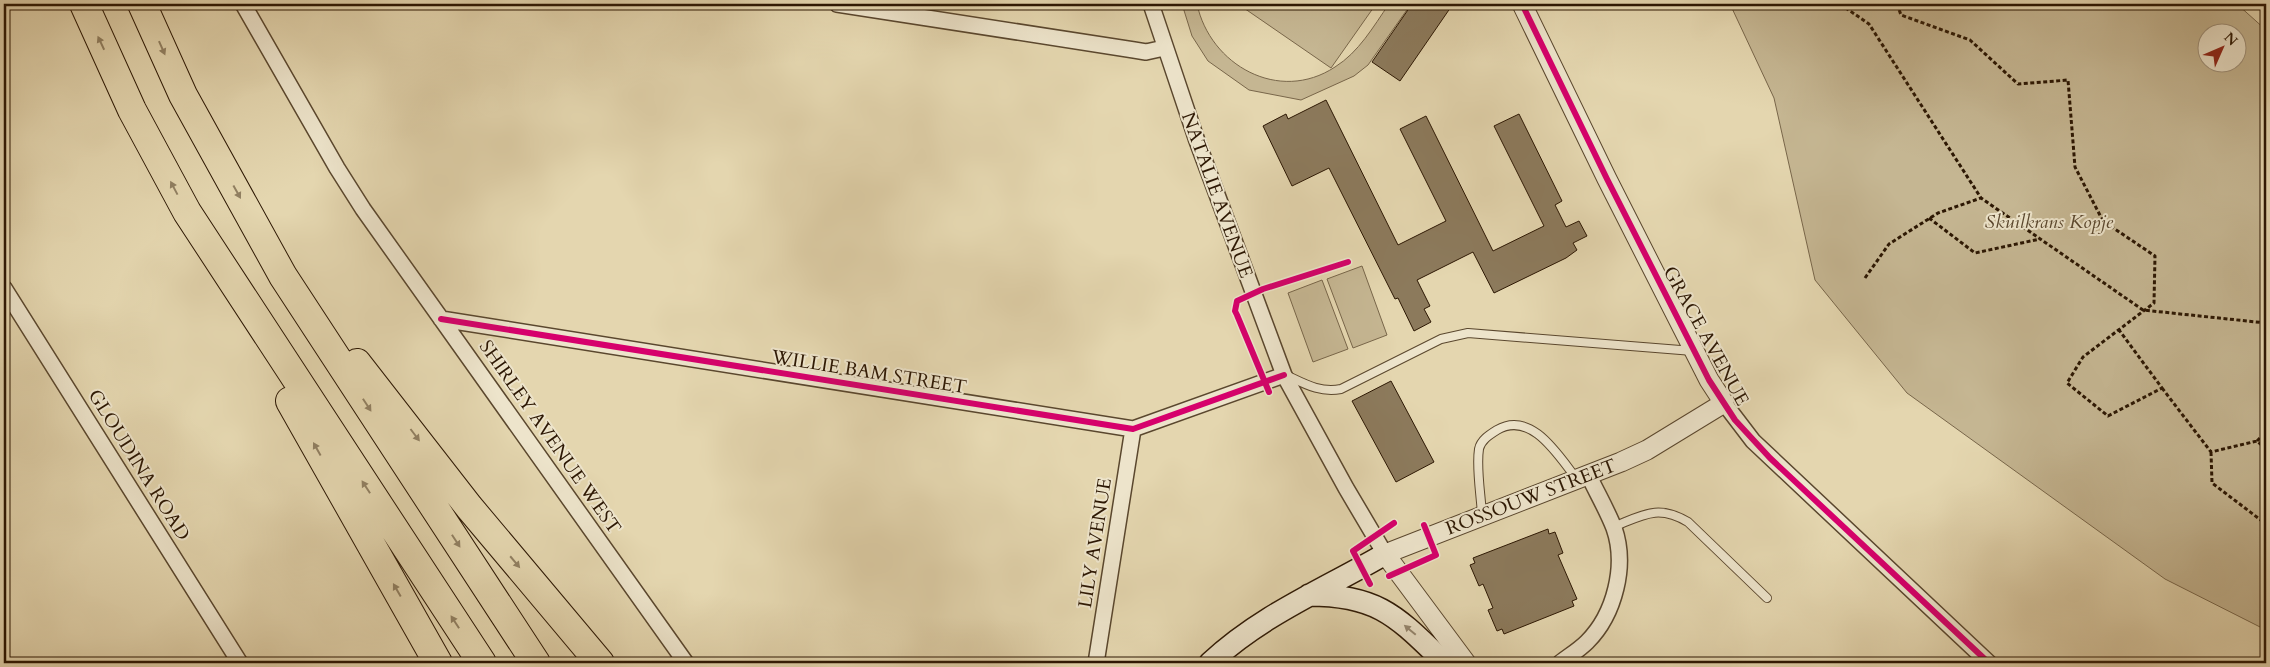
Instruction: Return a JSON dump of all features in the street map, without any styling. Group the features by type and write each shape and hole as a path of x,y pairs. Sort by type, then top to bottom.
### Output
{"highway":[{"path":"84,4 132,110 247,329 438,663"},
{"path":"142,4 183,95 283,276 536,663"},
{"path":"187,212 482,663"},
{"path":"283,276 376,384 469,507 600,663"}],"main road":[{"name":"ROSSOUW STREET","path":"1210,663 1233,642 1258,624 1385,554"},
{"path":"1309,595 1327,595 1363,600 1377,606 1411,630 1445,663"}],"street":[{"name":"SHIRLEY AVENUE WEST","path":"243,4 337,168 363,209 686,663"},
{"path":"837,4 1146,52 1164,48"},
{"name":"NATALIE AVENUE","path":"1151,4 1164,48 1284,375 1342,482 1385,554 1466,663"},
{"name":"GRACE AVENUE","path":"1522,4 1607,179 1709,380 1724,403 1753,441 1989,663"},
{"name":"GLOUDINA ROAD","path":"4,288 240,663"},
{"name":"WILLIE BAM STREET","path":"441,319 1133,429 1284,375"},
{"name":"ROSSOUW STREET","path":"1385,554 1583,478 1647,450 1724,403"},
{"name":"LILY AVENUE","path":"1096,663 1133,429"},
{"path":"1560,663 1588,642 1600,626 1612,601 1617,579 1618,556 1613,527 1583,478"}],"lane":[{"path":"1284,375 1316,389 1329,391 1341,389 1441,339 1468,333 1695,351"},
{"path":"1482,517 1479,448 1485,437 1504,426 1526,426 1546,440 1583,478"},
{"path":"1613,527 1658,511 1677,515 1688,522 1767,598"}],"path":[{"path":"1840,4 1869,24 1981,198 2143,310 2266,323"},
{"path":"1897,4 1901,15 1970,40 2018,84 2068,80 2075,167 2103,221 2156,256 2154,303 2083,357 2067,383 2108,416 2162,388"},
{"path":"1865,278 1889,244 1938,213 1981,198"},
{"path":"1929,218 1975,253 2040,239"},
{"path":"2118,330 2211,452 2212,483 2266,524"},
{"path":"2211,452 2257,441 2266,432"},
{"path":"2257,441 2266,449"}],"green space":[{"path":"1182,4 1197,4 1204,26 1216,45 1232,60 1250,72 1270,79 1292,81 1314,77 1344,61 1365,38 1389,4 1411,4 1368,65 1354,76 1301,100 1249,90 1208,61 1192,36"},
{"path":"1238,4 1376,4 1331,68"},
{"name":"Skuilkrans Kopje","path":"1730,4 2237,4 2266,30 2266,630 2165,579 1907,393 1815,280 1774,98"},
{"path":"1362,266 1387,335 1353,348 1327,279"},
{"path":"1322,280 1348,349 1313,362 1288,293"}],"building":[{"path":"1412,4 1453,4 1400,81 1372,62"},
{"path":"1326,100 1398,245 1446,221 1400,129 1426,116 1493,251 1544,226 1494,126 1519,114 1562,201 1555,205 1566,227 1579,221 1587,236 1573,243 1577,250 1566,258 1494,293 1473,252 1417,280 1430,306 1424,309 1431,322 1414,331 1398,298 1395,299 1329,168 1292,186 1263,126 1286,114 1288,119"},
{"path":"1391,381 1434,462 1396,482 1352,401"},
{"path":"1548,529 1549,534 1555,532 1563,553 1558,555 1577,599 1572,601 1574,606 1504,634 1502,629 1497,631 1488,610 1493,608 1483,584 1479,586 1470,565 1475,563 1473,558"}],"cycle path":[{"path":"1522,4 1607,179 1709,380 1735,420 1770,458 1989,663"},
{"path":"1269,392 1235,311 1237,301 1263,289 1348,262"},
{"path":"441,319 1133,429 1284,375"},
{"path":"1370,584 1353,551 1394,523"},
{"path":"1389,576 1436,555 1424,525"}]}
